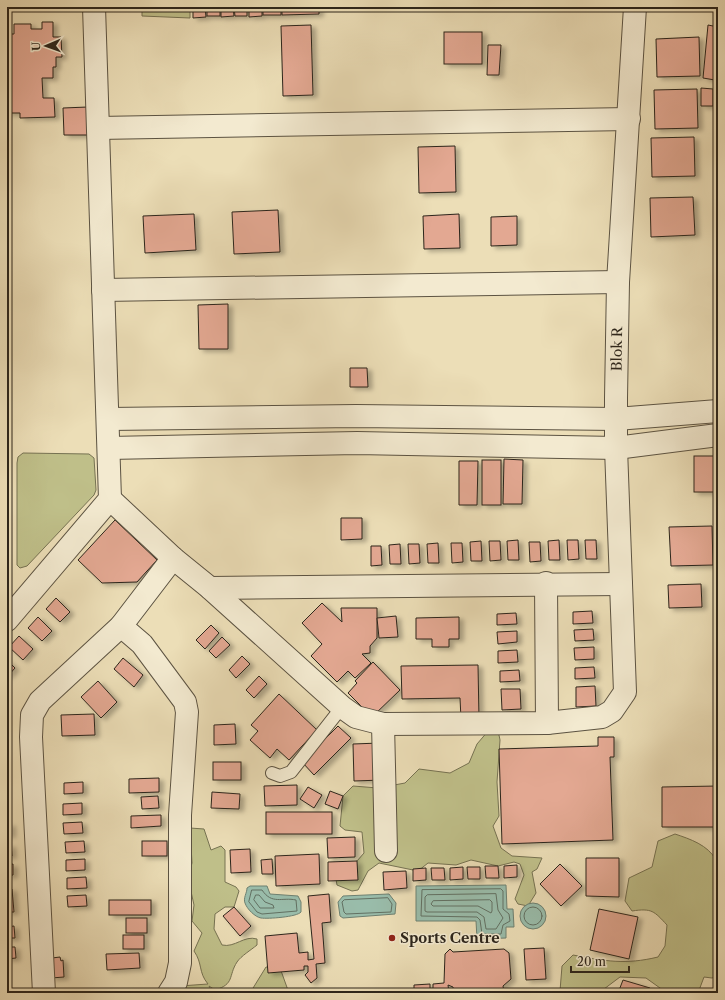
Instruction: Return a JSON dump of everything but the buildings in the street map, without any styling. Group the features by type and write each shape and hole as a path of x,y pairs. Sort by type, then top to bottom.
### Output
{"street":[{"path":"7,620 110,499 94,7"},
{"name":"Blok R","path":"548,723 602,717 612,711 625,692 616,448 618,282 635,7"},
{"path":"98,128 629,119"},
{"path":"103,290 618,282"},
{"path":"108,419 356,416 616,419 718,411"},
{"path":"356,416 357,443"},
{"path":"109,448 357,443 616,448 718,435"},
{"path":"110,499 173,558 210,588 342,707 356,717 382,724 548,723 546,583"},
{"path":"44,993 31,737 32,715 40,702 121,626 173,558"},
{"path":"210,588 394,587 546,583 621,584"},
{"path":"121,626 142,644 184,702 187,712 180,815 180,963 176,982 169,993"},
{"path":"382,724 386,851"}],"lane":[{"path":"272,773 287,778 342,707"}],"green space":[{"path":"142,7 190,7 190,18 142,16"},
{"path":"23,453 89,454 94,458 96,490 94,495 27,566 20,568 17,565 17,463 18,457"},
{"path":"489,730 499,735 500,740 497,782 499,816 493,826 501,848 512,856 542,858 537,869 532,872 536,893 528,906 518,904 515,899 524,875 520,864 514,862 498,866 471,860 456,865 428,863 418,871 379,863 368,871 358,890 352,891 337,885 335,874 357,861 364,853 362,832 345,830 340,826 343,796 353,786 378,788 405,783 419,769 450,773 469,763 477,744"},
{"path":"190,828 204,829 211,850 221,846 225,850 225,882 236,887 239,891 234,907 225,907 215,914 214,929 222,945 231,945 252,938 257,939 257,945 237,962 226,985 215,990 209,986 213,993 166,993 180,986 208,984 203,976 199,960 194,951 202,933 192,921 194,905 188,878 192,863"},
{"path":"675,834 703,846 718,861 718,976 712,978 704,977 698,993 667,993 646,978 620,977 604,989 602,993 557,993 560,991 562,966 573,955 615,961 635,961 658,957 665,946 667,925 659,916 648,910 632,911 625,901 629,878 652,867 658,841"},
{"path":"266,967 280,968 289,993 250,993"}],"water":[{"path":"506,885 507,909 513,909 514,927 506,927 506,938 477,939 476,921 416,921 416,886"},
{"path":"250,886 267,886 270,894 298,896 301,902 301,912 282,917 261,918 256,916 248,908 244,899 247,888"},
{"path":"389,894 396,903 395,914 343,918 340,916 338,902 343,896"},
{"path":"533,903 542,907 546,916 542,925 533,929 524,925 520,916 524,907"}],"place":[{"name":"Sports Centre","path":"392,938"}]}
